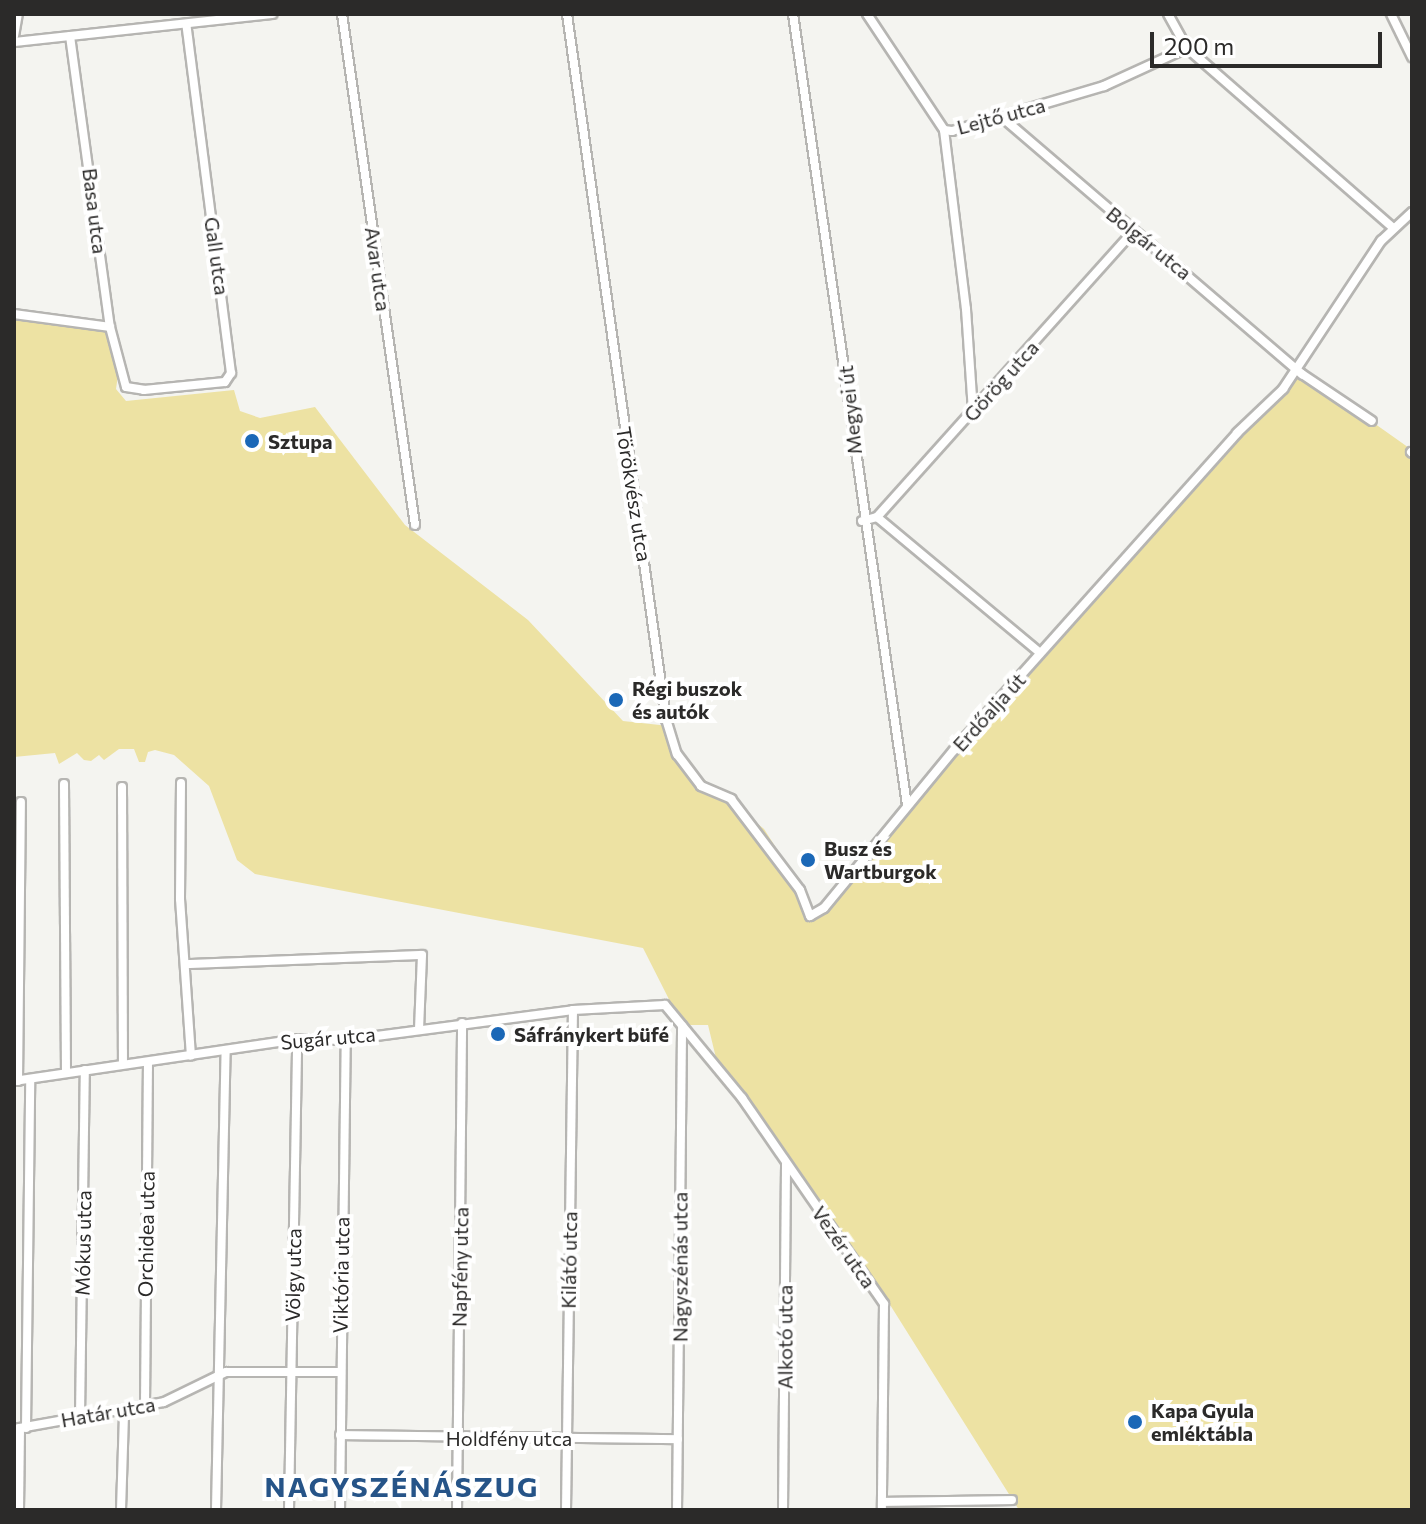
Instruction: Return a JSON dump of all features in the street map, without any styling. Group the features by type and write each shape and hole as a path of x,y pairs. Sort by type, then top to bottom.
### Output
{"street":[{"path":"14,36 18,14"},
{"path":"178,14 182,25"},
{"path":"14,42 272,14"},
{"name":"Avar utca","path":"342,14 415,525"},
{"name":"Törökvész utca","path":"567,14 666,719 677,754 702,788 728,796 751,831 768,844 802,893 810,916"},
{"name":"Megyei út","path":"793,14 839,310 862,521 907,805"},
{"name":"Lejtő utca","path":"867,14 944,130 1003,118 1104,86 1187,48"},
{"path":"1168,14 1187,48 1392,227"},
{"path":"1391,14 1412,57"},
{"name":"Gall utca","path":"125,385 137,391 225,382 231,376 182,25"},
{"name":"Basa utca","path":"70,36 110,327 125,385"},
{"path":"1402,40 1412,36"},
{"name":"Bolgár utca","path":"1003,118 1296,368 1372,421"},
{"path":"944,130 965,295 973,412"},
{"name":"Erdőalja út","path":"810,916 824,908 907,805 1040,653 1171,507 1283,389 1392,227 1412,212"},
{"name":"Görög utca","path":"877,517 1133,232"},
{"path":"14,314 110,327"},
{"path":"862,521 877,517 1040,653"},
{"path":"181,783 180,899 188,964 191,1056"},
{"path":"64,784 66,1073"},
{"path":"122,787 123,1063"},
{"path":"16,1081 21,802"},
{"path":"188,964 422,955 419,1029"},
{"name":"Sugár utca","path":"16,1081 297,1039 346,1040 573,1010 660,1003 675,1012 682,1025"},
{"name":"Kilátó utca","path":"566,1510 573,1010"},
{"name":"Napfény utca","path":"457,1510 462,1023"},
{"name":"Vezér utca","path":"682,1025 727,1077 884,1304 882,1506"},
{"name":"Nagyszénás utca","path":"677,1510 682,1025"},
{"name":"Völgy utca","path":"289,1510 297,1039"},
{"name":"Viktória utca","path":"340,1510 339,1372 346,1040"},
{"path":"216,1510 226,1050"},
{"name":"Orchidea utca","path":"145,1405 148,1063"},
{"name":"Mókus utca","path":"80,1416 85,1070"},
{"path":"19,1510 30,1079"},
{"name":"Alkotó utca","path":"783,1510 786,1163"},
{"name":"Határ utca","path":"20,1428 80,1416 124,1412 176,1398 220,1374 339,1372"},
{"path":"121,1510 124,1412"},
{"name":"Holdfény utca","path":"340,1435 678,1439"},
{"path":"882,1506 1012,1500"}],"shaded area":[{"path":"14,317 106,330 118,375 116,389 126,401 234,390 240,411 260,418 315,407 405,525 528,620 623,721 669,726 690,768 764,829 789,868 810,916 1237,433 1277,395 1296,368 1412,450 1412,1510 1019,1510 887,1300 716,1058 708,1025 682,1025 643,948 255,874 237,860 209,786 174,755 155,750 148,752 145,762 139,762 134,749 119,749 104,760 99,755 91,761 84,760 77,753 59,764 55,753 14,757"}],"place":[{"name":"Sztupa","path":"252,441"},
{"name":"Régi buszok és autók","path":"616,700"},
{"name":"Busz és Wartburgok","path":"808,860"},
{"name":"Sáfránykert büfé","path":"498,1034"},
{"name":"Kapa Gyula emléktábla","path":"1135,1422"}],"district":[{"name":"NAGYSZÉNÁSZUG","path":"402,1486"}]}
